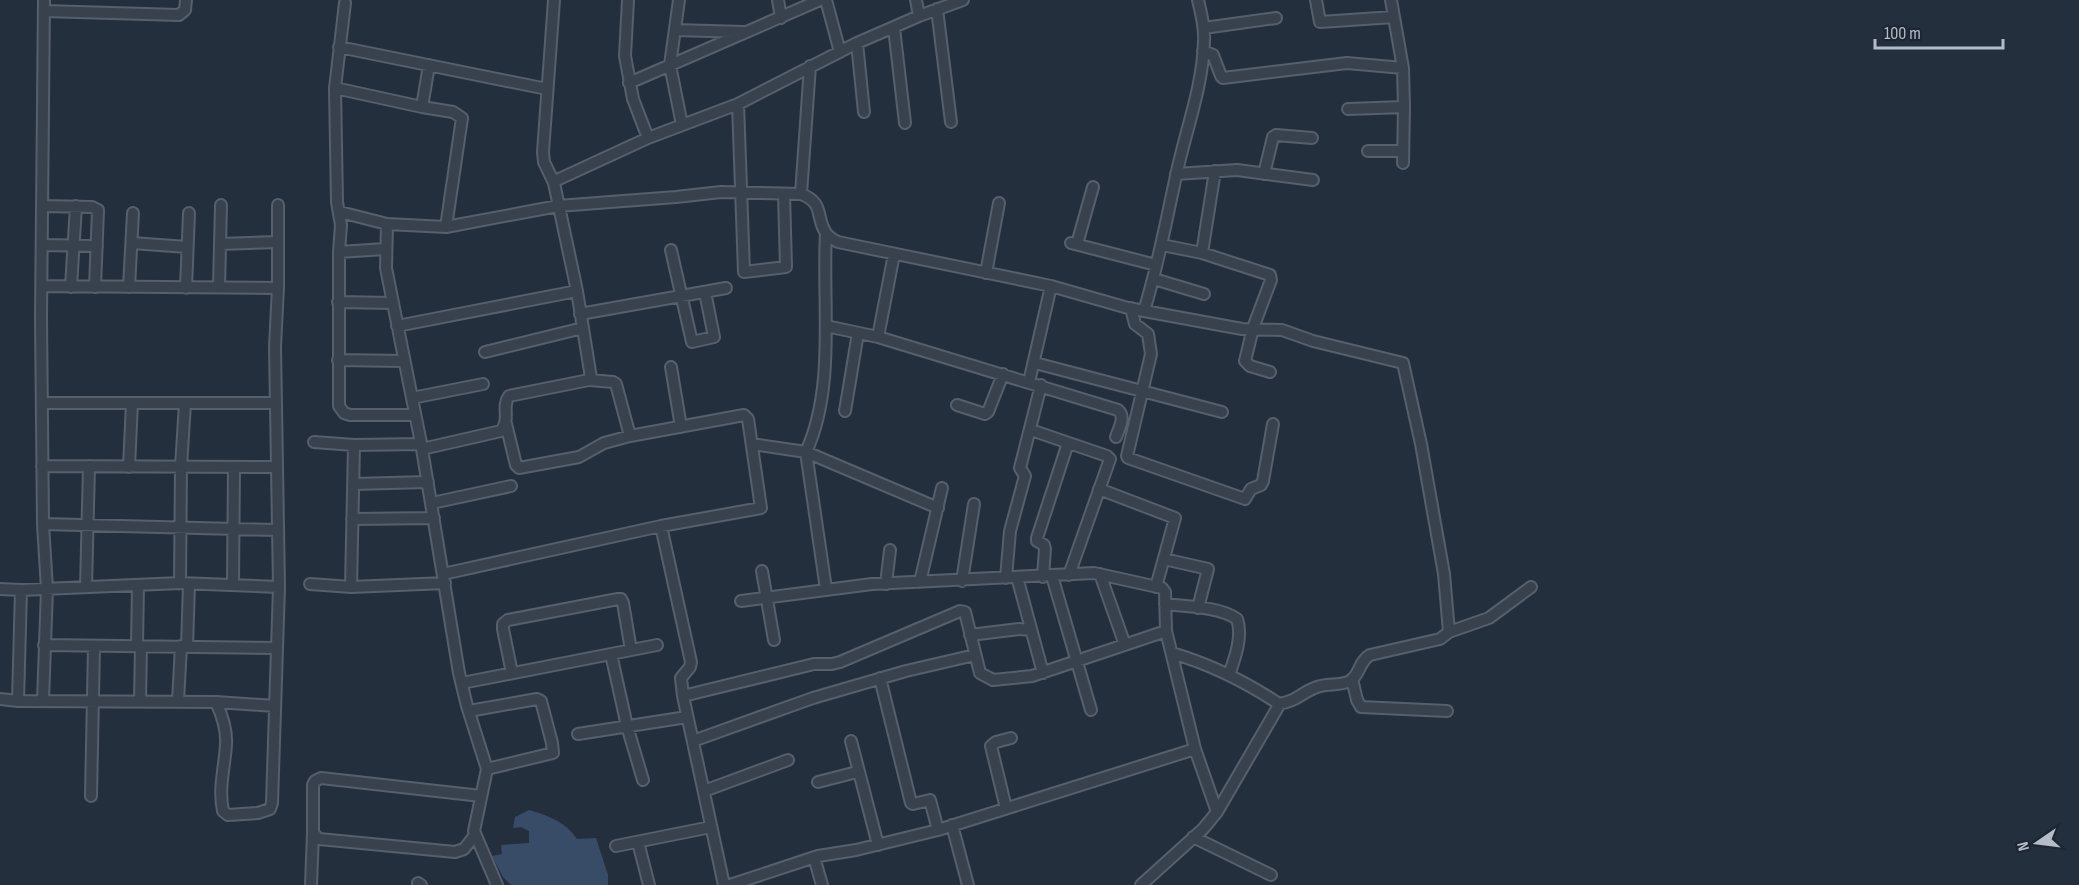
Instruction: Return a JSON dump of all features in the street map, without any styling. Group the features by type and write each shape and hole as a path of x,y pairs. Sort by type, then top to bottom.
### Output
{"street":[{"path":"43,701 47,589 42,466 44,6 178,15 185,10 186,0"},
{"path":"554,0 543,152 544,162 554,183 583,328 590,380"},
{"path":"628,0 624,56 633,99 648,138"},
{"path":"679,0 670,65 682,125"},
{"path":"778,0 781,18"},
{"path":"629,83 820,0"},
{"path":"826,0 840,52"},
{"path":"916,0 920,16"},
{"path":"554,183 648,138 738,104 857,43 936,9 963,0"},
{"path":"1144,311 1154,279 1176,174 1199,81 1204,28 1197,0"},
{"path":"1316,0 1320,22 1394,17"},
{"path":"1391,0 1403,68 1402,163"},
{"path":"345,3 335,88 337,202 341,225 339,406 344,413 415,415"},
{"path":"936,9 951,122"},
{"path":"1204,28 1276,18"},
{"path":"894,28 905,123"},
{"path":"675,30 748,32"},
{"path":"857,43 864,112"},
{"path":"339,47 547,89"},
{"path":"1203,51 1213,55 1223,78 1347,63 1403,68"},
{"path":"422,107 429,64"},
{"path":"801,194 810,66"},
{"path":"335,88 453,112 462,118 446,227"},
{"path":"738,104 743,269 746,273 786,267 784,194"},
{"path":"1348,109 1404,107"},
{"path":"1264,174 1272,136 1312,138"},
{"path":"1368,151 1403,151"},
{"path":"1176,174 1237,170 1313,180"},
{"path":"1202,253 1215,171"},
{"path":"1093,187 1074,243 1156,265"},
{"path":"340,212 387,224 446,227 558,206 741,191 801,194 812,199 826,233 826,326 821,402 812,439 806,452 826,589"},
{"path":"986,273 999,203"},
{"path":"219,287 221,205"},
{"path":"42,206 93,207 98,210 95,287"},
{"path":"71,287 76,206"},
{"path":"216,702 226,733 221,775 222,804 225,814 258,813 270,808 279,587 275,346 278,206"},
{"path":"129,287 134,213"},
{"path":"186,288 189,213"},
{"path":"387,224 386,268 432,503 462,683 487,769 474,825 475,835 497,885"},
{"path":"826,233 838,242 1051,286 1144,311 1242,329 1282,330 1313,341 1404,364 1444,573 1449,632"},
{"path":"220,244 278,242"},
{"path":"132,243 187,248"},
{"path":"1162,244 1202,253 1270,275 1271,280 1253,328 1246,357 1246,364 1270,372"},
{"path":"42,245 97,246"},
{"path":"339,252 385,249"},
{"path":"672,250 690,340 694,343 714,337 705,292"},
{"path":"878,336 894,254"},
{"path":"1154,279 1204,294"},
{"path":"42,286 278,288"},
{"path":"1029,382 1051,286"},
{"path":"580,314 726,288"},
{"path":"398,326 576,291"},
{"path":"339,302 393,303"},
{"path":"1131,308 1135,324 1148,334 1151,345 1128,458 1245,499 1251,489 1261,485 1263,481 1273,424"},
{"path":"826,326 878,336 1120,411 1122,419 1116,437"},
{"path":"485,352 583,328"},
{"path":"845,411 858,333"},
{"path":"338,360 404,361"},
{"path":"1035,363 1142,393 1222,412"},
{"path":"671,367 681,427"},
{"path":"957,405 986,414 1003,374"},
{"path":"310,584 351,587 444,579 661,526 761,508 748,419 744,415 630,436 595,446 579,457 519,468 516,465 506,424 505,402 509,396 590,380 613,382 616,384 630,436"},
{"path":"412,398 483,384"},
{"path":"1041,385 1020,468 1025,476 1010,531 1011,578 1031,630 1043,673"},
{"path":"42,403 276,403"},
{"path":"129,467 132,403"},
{"path":"178,701 184,646 184,584 180,527 185,403"},
{"path":"314,442 354,446 421,446 497,433 506,424"},
{"path":"1031,430 1109,457 1070,575"},
{"path":"1068,443 1036,538 1044,544 1048,576 1078,661 1091,710"},
{"path":"752,444 806,452 872,482 938,508"},
{"path":"351,587 354,446"},
{"path":"42,466 277,467"},
{"path":"86,587 89,466"},
{"path":"233,584 234,467"},
{"path":"353,484 428,482"},
{"path":"432,503 511,486"},
{"path":"920,582 942,488"},
{"path":"1099,489 1174,517 1156,587"},
{"path":"962,581 974,504"},
{"path":"352,519 434,518"},
{"path":"44,524 278,530"},
{"path":"661,526 691,662 690,667 681,678 683,696 724,885"},
{"path":"886,584 890,550"},
{"path":"1164,559 1208,569 1198,608"},
{"path":"762,570 774,640"},
{"path":"1100,574 1125,645"},
{"path":"741,601 826,589 886,584 1100,574 1164,590 1166,631 1195,748 1217,812"},
{"path":"0,589 184,584 279,587"},
{"path":"138,585 140,701"},
{"path":"1172,653 1229,675 1278,704 1292,702 1318,686 1347,682 1352,679 1364,659 1370,655 1440,639 1449,632 1489,618 1531,586"},
{"path":"18,701 21,590"},
{"path":"512,673 503,629 503,624 508,620 618,598 621,599 631,650"},
{"path":"1165,604 1226,613 1237,619 1240,628 1229,675"},
{"path":"683,696 814,664 840,662 960,610 965,612 980,673 993,680 1016,679 1043,673 1166,631"},
{"path":"970,635 1008,630 1031,630"},
{"path":"44,645 277,648"},
{"path":"462,683 657,645"},
{"path":"91,796 94,646"},
{"path":"611,654 627,726 643,780"},
{"path":"693,741 813,698 880,678 975,655"},
{"path":"880,678 911,803 931,801 938,830"},
{"path":"1352,679 1357,700 1363,708 1447,711"},
{"path":"0,699 178,701 275,706"},
{"path":"469,711 537,699 540,701 553,753 487,769"},
{"path":"1141,885 1217,812 1278,704"},
{"path":"578,734 687,717"},
{"path":"1006,808 991,746 996,742 1011,738"},
{"path":"851,741 857,772 878,845"},
{"path":"736,884 814,857 878,845 938,830 1195,748"},
{"path":"704,791 788,760"},
{"path":"818,782 857,772"},
{"path":"311,885 314,833 313,784 318,779 481,796"},
{"path":"952,825 968,885"},
{"path":"616,846 711,827"},
{"path":"314,833 319,839 455,852 464,849 475,835"},
{"path":"1193,837 1271,875"},
{"path":"638,842 650,885"},
{"path":"814,857 822,885"}],"water":[{"path":"529,810 562,824 577,839 596,838 608,875 608,885 511,885 503,877 492,856 502,854 501,845 529,843 529,831 521,827 513,828 515,817"}]}
